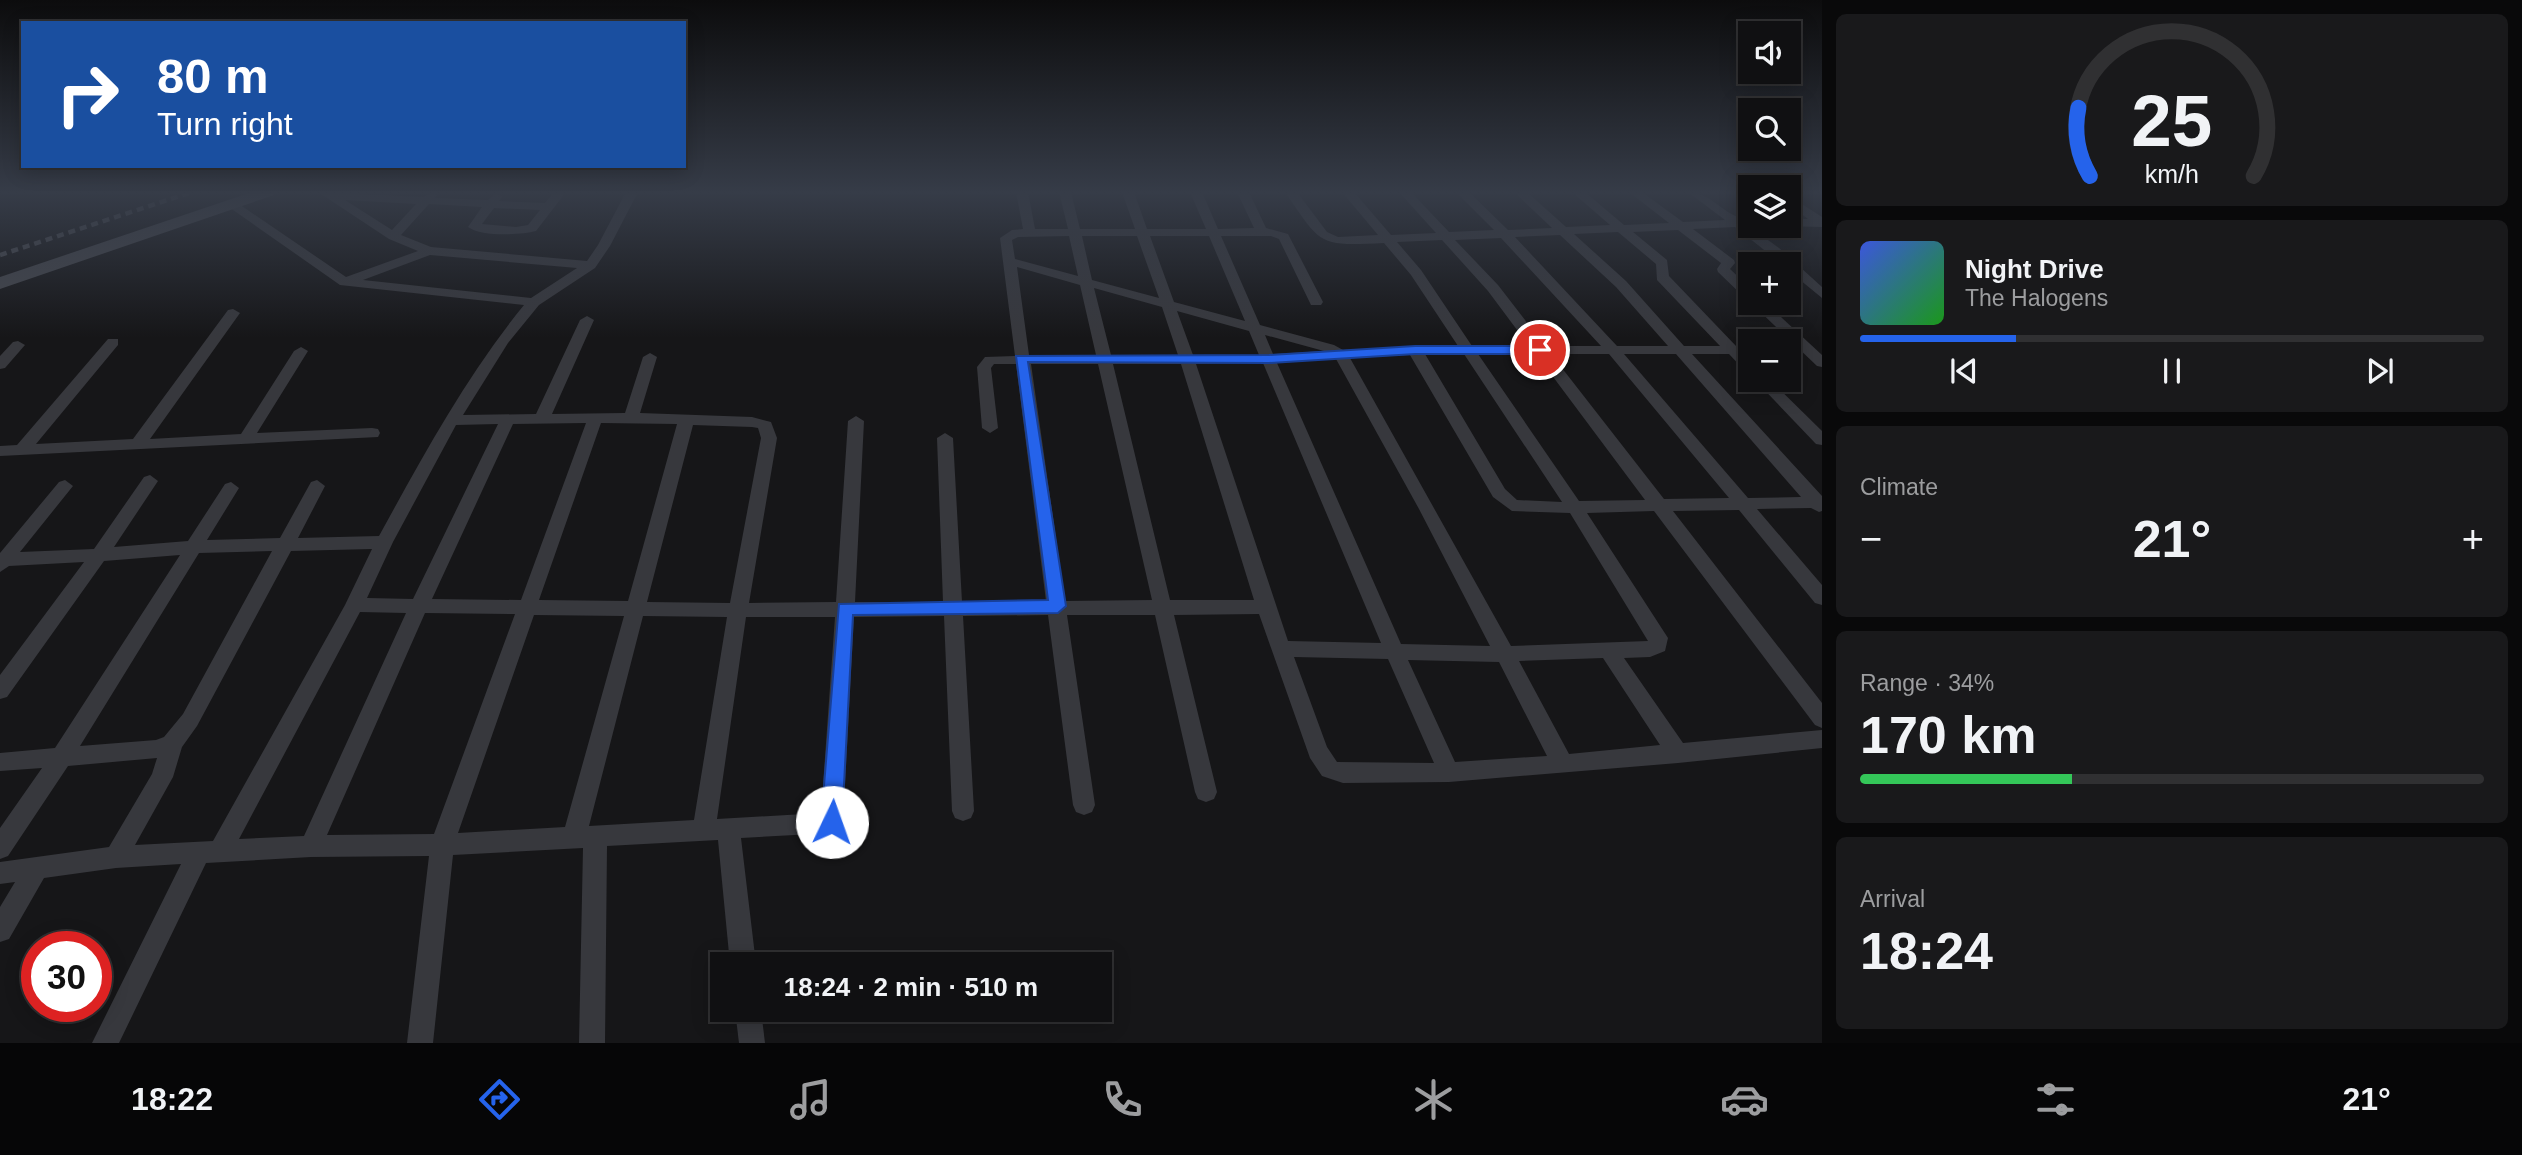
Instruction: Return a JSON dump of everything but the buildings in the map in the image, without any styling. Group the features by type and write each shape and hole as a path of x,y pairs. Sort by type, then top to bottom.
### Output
{"main road":[{"path":"0,275 106,241"},
{"path":"0,283 119,241"}],"street":[{"path":"292,241 345,282 534,302"},
{"path":"404,241 429,251 590,265"},
{"path":"105,1043 209,853 355,605 384,542 451,420 502,341 534,302 590,265 604,241"},
{"path":"1006,241 1084,805"},
{"path":"1078,241 1103,359 1164,606 1206,792"},
{"path":"1143,241 1187,359 1266,607 1318,751 1330,769 1360,774 1449,772 1678,754 1822,739"},
{"path":"1216,241 1449,772"},
{"path":"1286,241 1316,302"},
{"path":"1337,241 1363,241"},
{"path":"1282,649 1503,654 1650,649 1658,646 1658,638 1575,508 1416,273 1387,241"},
{"path":"1450,241 1486,280 1822,719"},
{"path":"1513,241 1611,350 1822,598"},
{"path":"1575,241 1684,352 1820,504"},
{"path":"1637,241 1662,263 1662,277 1738,355"},
{"path":"1700,241 1729,263 1723,269 1738,283"},
{"path":"1763,241 1822,295"},
{"path":"345,282 429,251"},
{"path":"1008,261 1329,348 1341,355 1422,497 1563,764"},
{"path":"138,444 233,313"},
{"path":"1771,315 1822,363"},
{"path":"542,419 587,320"},
{"path":"22,450 113,342"},
{"path":"0,365 18,345"},
{"path":"1801,347 1822,347"},
{"path":"989,428 984,363 990,360 1269,359 1468,349 1738,351"},
{"path":"1415,350 1506,500 1524,508 1657,504 1820,504"},
{"path":"247,437 301,351"},
{"path":"631,418 650,357"},
{"path":"1774,392 1822,440"},
{"path":"451,420 631,418 752,422 765,425 769,431 738,610 716,829 741,952"},
{"path":"311,846 419,606 508,419"},
{"path":"420,1043 442,845 595,419"},
{"path":"592,1043 585,837 637,608 686,420"},
{"path":"0,873 116,858 311,846 442,845 832,822 856,421"},
{"path":"0,451 372,433"},
{"path":"945,438 951,608 963,811"},
{"path":"0,691 150,481"},
{"path":"1,562 65,486"},
{"path":"116,858 162,777 172,743 190,720 317,486"},
{"path":"0,848 61,758 231,488"},
{"path":"1,562 194,547 384,542"},
{"path":"355,605 738,610 1058,606 1266,607"},
{"path":"1609,650 1678,754"},
{"path":"0,762 158,749 172,743"},
{"path":"0,930 37,869"},
{"path":"749,1022 752,1043"}],"railway":[{"path":"0,255 44,241"}],"route":[{"path":"832,822 845,609 1058,606 1021,358 1269,359 1415,350 1540,350"}]}
